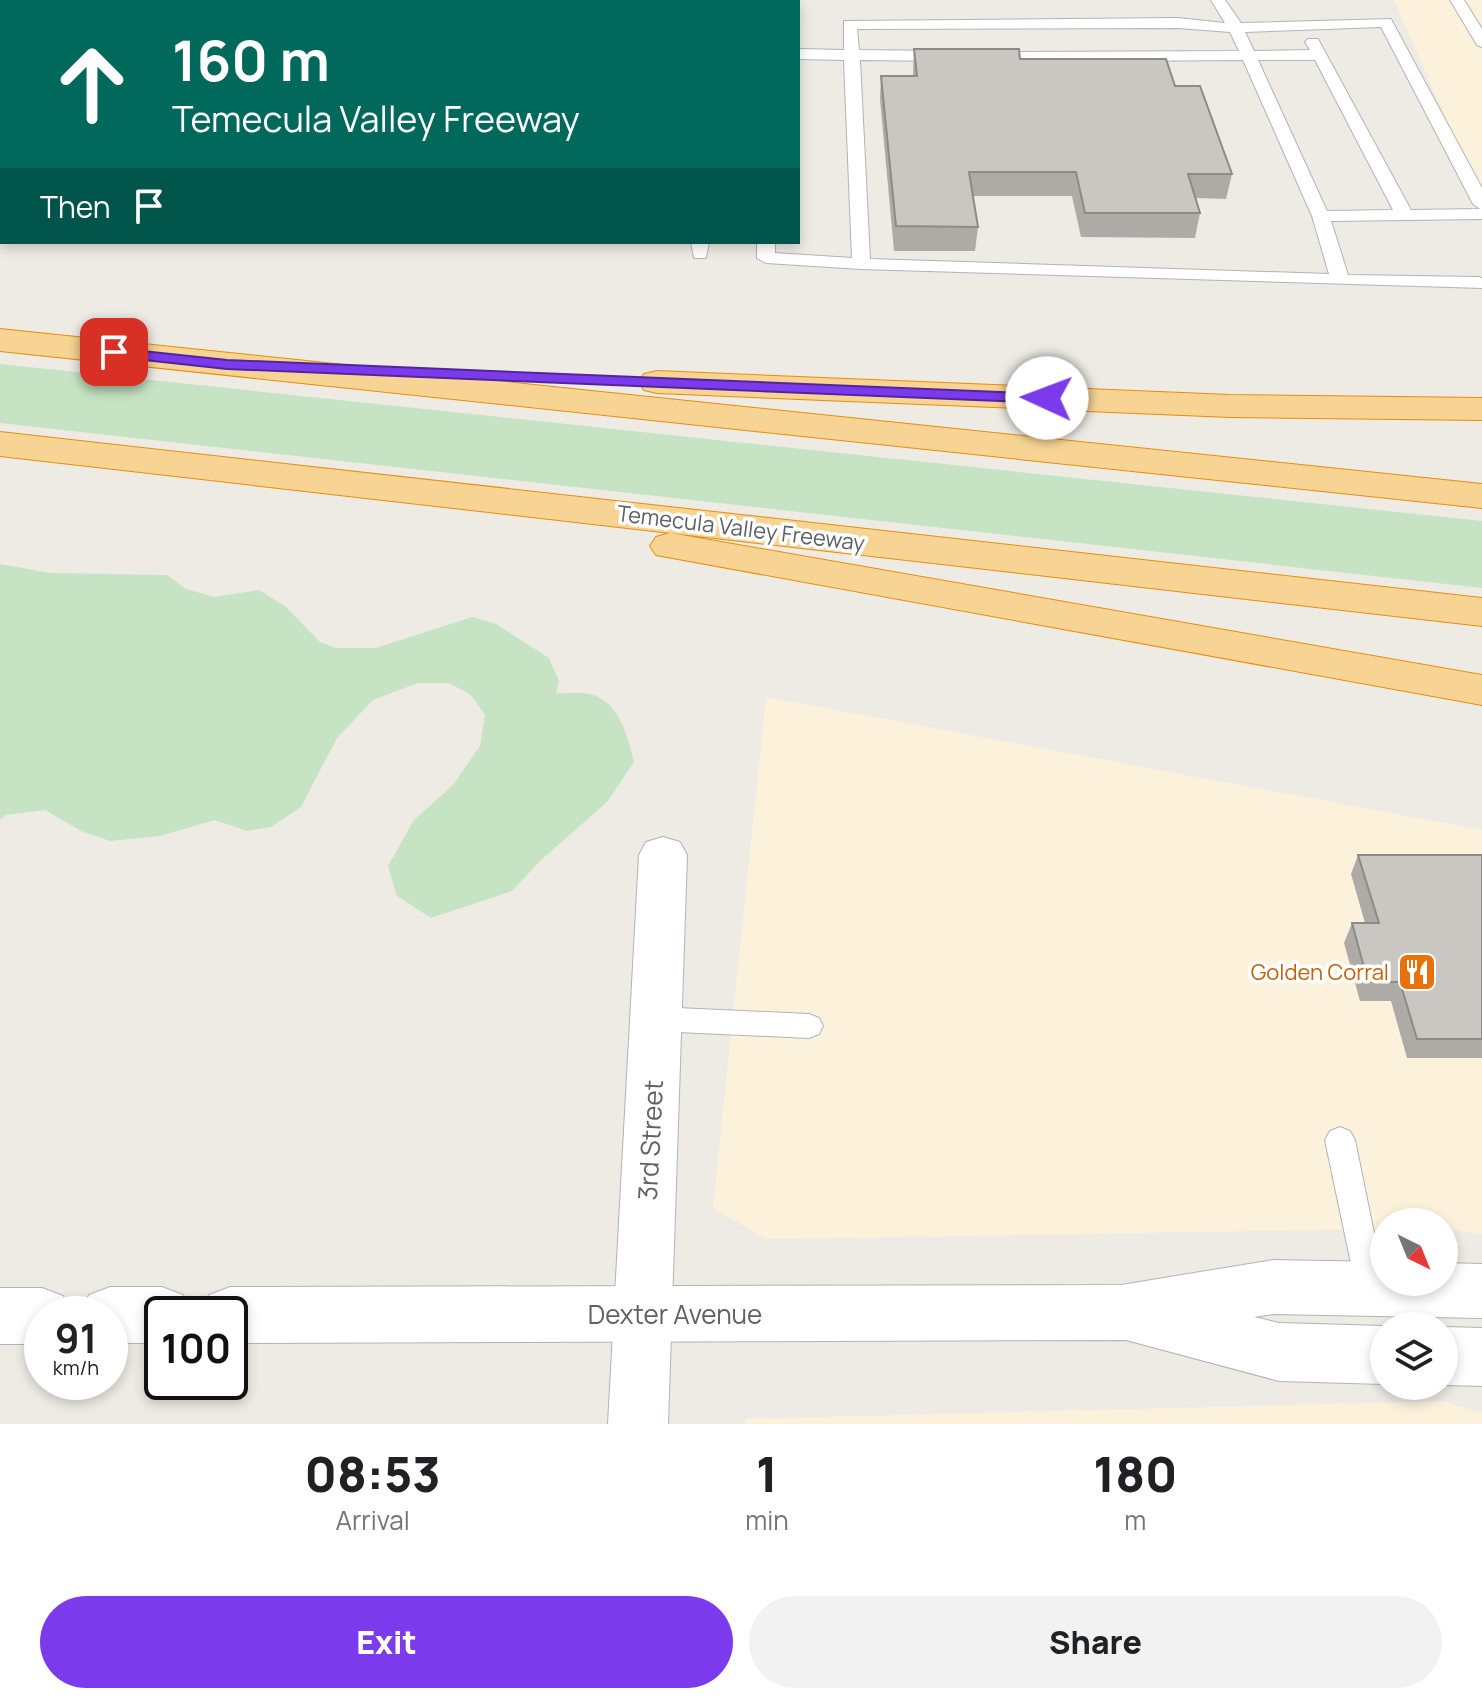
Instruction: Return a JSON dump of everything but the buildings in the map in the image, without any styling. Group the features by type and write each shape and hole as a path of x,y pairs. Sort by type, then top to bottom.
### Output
{"highway":[{"path":"0,340 1482,496"},
{"path":"227,365 1230,406 1482,409"},
{"name":"Temecula Valley Freeway","path":"0,444 1482,612"},
{"path":"426,492 698,553 1482,690"}],"street":[{"name":"3rd Street","path":"638,1424 663,855"},
{"name":"Dexter Avenue","path":"248,1315 1121,1313 1273,1287 1370,1287"},
{"path":"1204,1333 1329,1324 1370,1289"},
{"name":"Dexter Avenue","path":"1458,1290 1482,1291"},
{"name":"Dexter Avenue","path":"1121,1313 1279,1352 1370,1355"},
{"path":"0,1316 24,1316"},
{"path":"1458,1356 1482,1357"}],"lane":[{"path":"1218,0 1236,28 1321,216 1340,280"},
{"path":"1457,0 1482,42"},
{"path":"861,264 849,24 1178,23 1236,28 1386,22 1482,204"},
{"path":"1305,25 1405,215"},
{"path":"800,54 1250,58 1321,55"},
{"path":"1321,216 1482,214"},
{"path":"766,244 766,258 861,264 1478,283"},
{"path":"656,1019 809,1026"},
{"path":"1340,1140 1370,1278"}],"shaded area":[{"path":"1394,0 1482,0 1482,201"},
{"path":"766,697 1482,830 1482,1234 1458,1231 1458,1208 1370,1208 1370,1229 767,1239 713,1208"},
{"path":"1443,1401 1482,1413 1482,1424 745,1424 745,1419"}],"green space":[{"path":"0,364 1482,521 1482,588 0,423"},
{"path":"0,564 51,573 167,575 186,589 214,597 259,590 285,606 320,642 336,648 376,648 472,617 496,624 549,658 559,681 556,693 592,694 611,707 626,734 634,762 607,802 540,861 512,891 431,918 397,896 388,866 414,820 453,785 480,746 485,715 471,695 449,683 418,683 373,700 337,738 301,807 271,827 247,831 215,820 160,836 110,841 81,831 45,810 6,815 0,820"}],"place":[{"name":"Golden Corral","path":"1417,972"}],"route":[{"path":"114,352 227,365 1047,398"}]}
